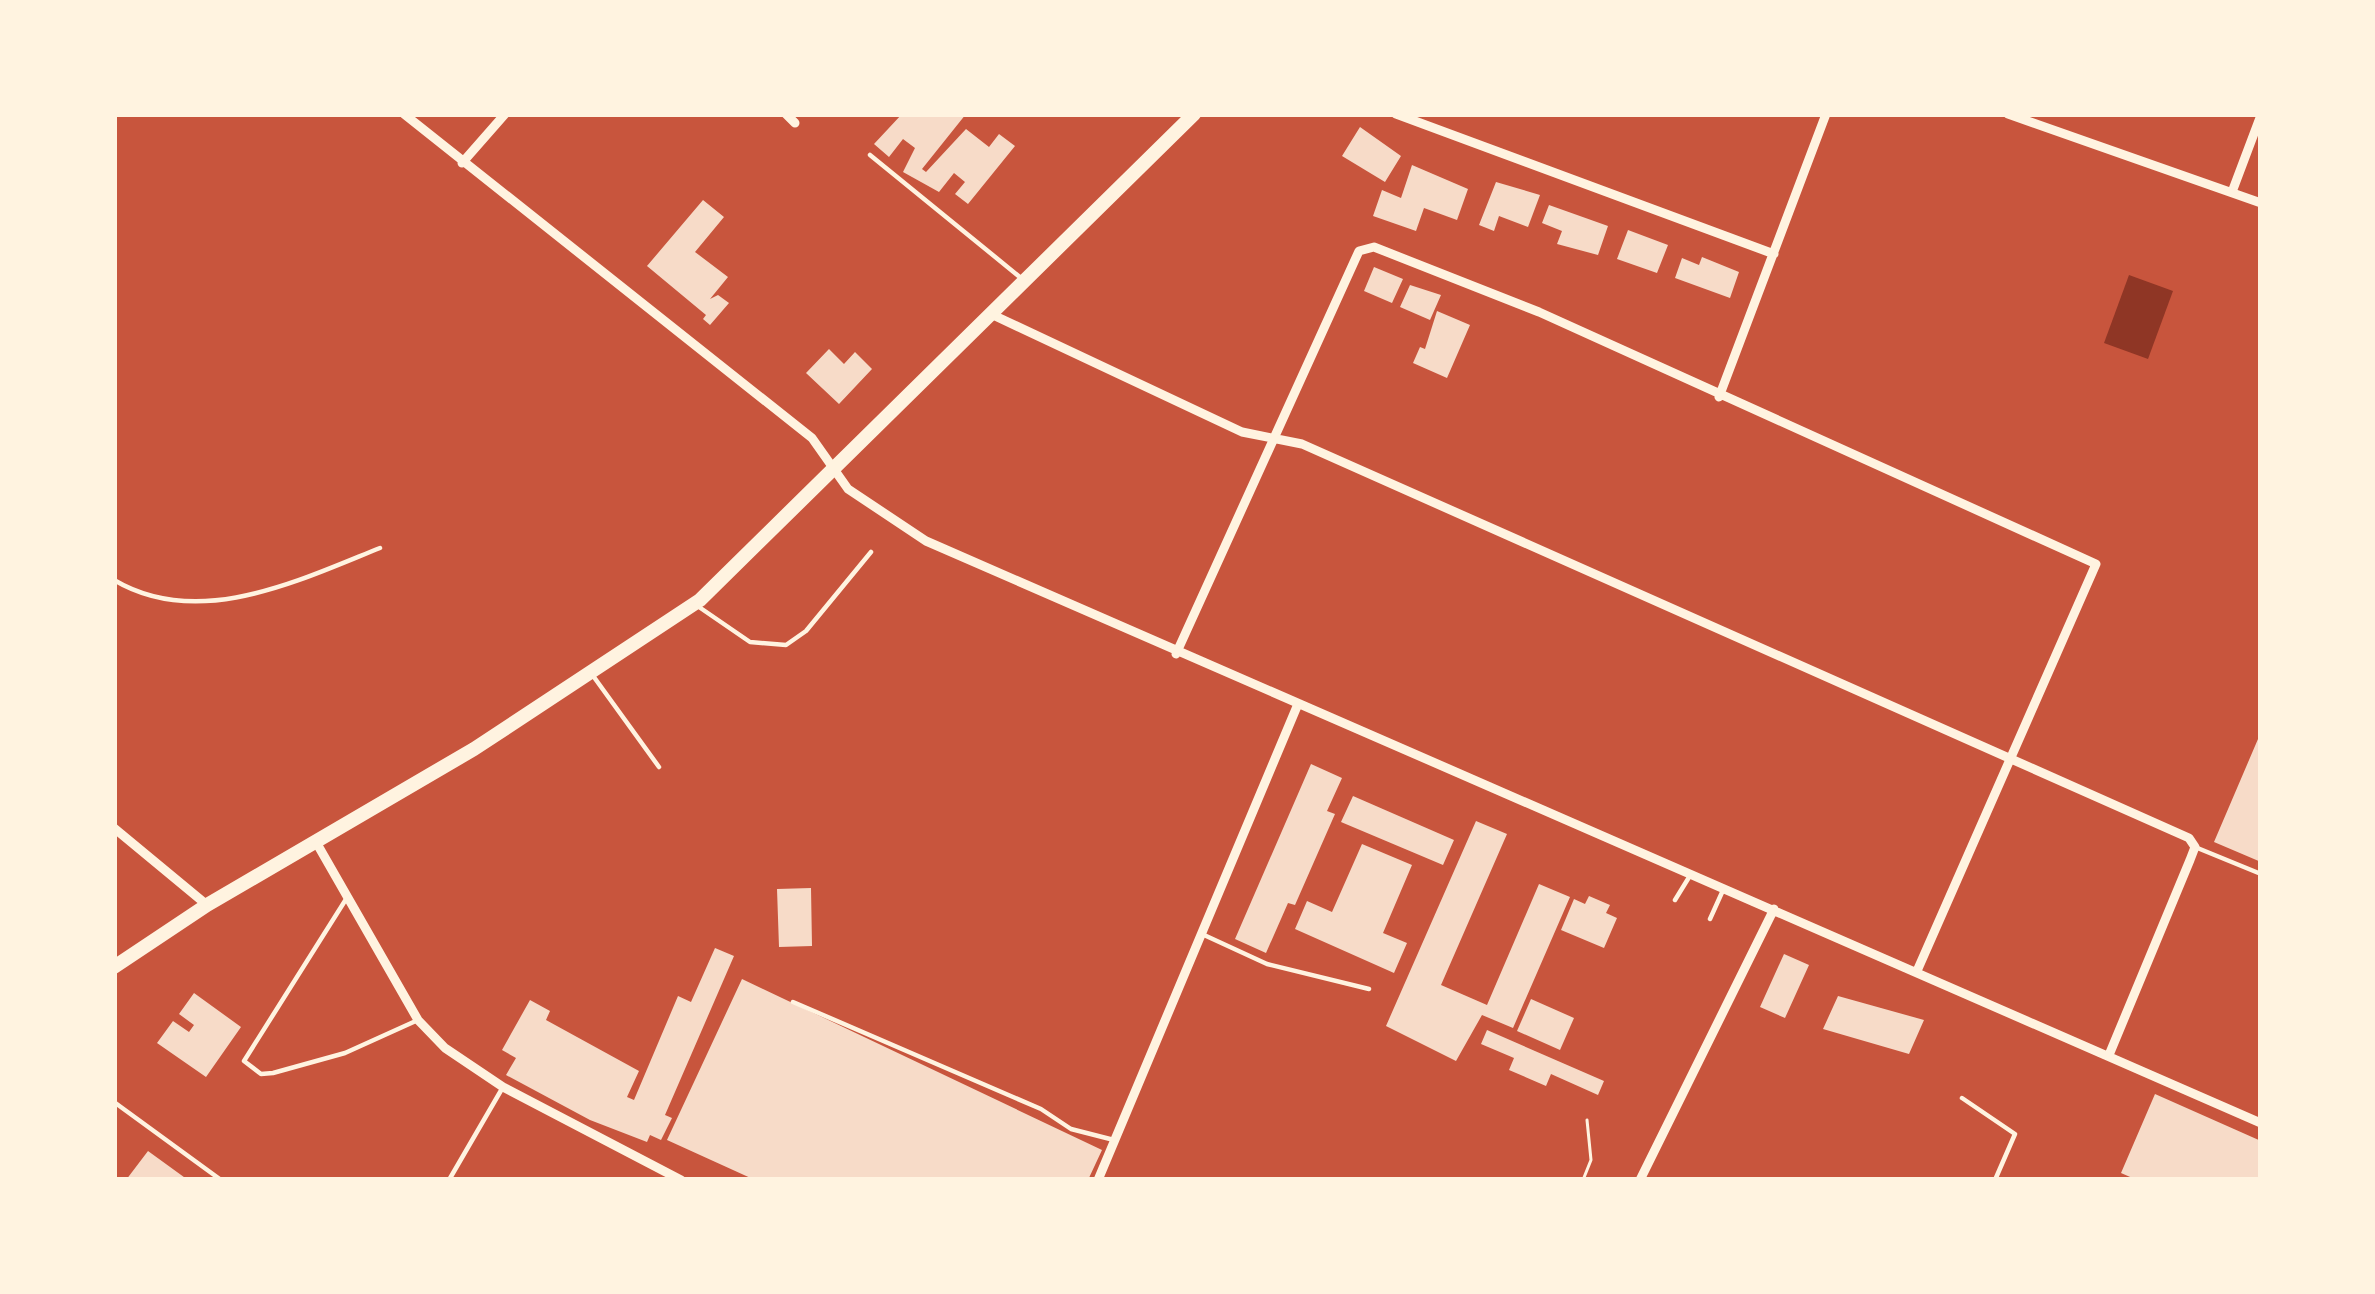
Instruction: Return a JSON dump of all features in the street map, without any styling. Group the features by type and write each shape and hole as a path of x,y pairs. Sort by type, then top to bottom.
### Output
{"main road":[{"path":"114,967 207,905 591,674 694,604 838,470 1194,114"}],"street":[{"path":"404,114 812,438 855,495 926,542 2261,1123"},
{"path":"462,163 505,114"},
{"path":"786,114 795,123"},
{"path":"1396,114 1774,254"},
{"path":"1719,397 1826,114"},
{"path":"2008,114 2261,202"},
{"path":"2232,192 2261,116"},
{"path":"1176,654 1359,251 1374,247 1539,312 1719,397 2089,558 2097,570 1917,971"},
{"path":"993,314 1179,405 1275,440 1302,444 2181,833 2195,847 2109,1055"},
{"path":"1098,1180 1298,704"},
{"path":"114,828 207,905"},
{"path":"316,842 418,1020 446,1048 502,1087 681,1180"},
{"path":"1640,1180 1774,909"}],"lane":[{"path":"869,155 1025,281"},
{"path":"114,580 144,594 196,604 226,600 380,548"},
{"path":"694,604 750,642 786,645 806,631 871,552"},
{"path":"591,674 659,767"},
{"path":"2195,847 2261,874"},
{"path":"1676,900 1691,873"},
{"path":"1710,919 1724,888"},
{"path":"348,895 244,1061 261,1074 273,1073 345,1053 418,1020"},
{"path":"1204,935 1268,964 1369,989"},
{"path":"793,1002 982,1082 1071,1129 1114,1140"},
{"path":"449,1180 502,1087"},
{"path":"1962,1098 2015,1134 1995,1180"},
{"path":"114,1102 221,1180"}],"path":[{"path":"1582,1180 1591,1160 1587,1120"}],"shaded area":[{"path":"2129,275 2173,291 2148,359 2104,343"}],"building":[{"path":"902,114 966,114 922,169 926,172 966,129 989,147 999,134 1015,146 968,204 955,194 965,182 954,173 939,192 903,172 915,148 903,139 889,157 874,144"},
{"path":"1360,127 1401,156 1385,182 1342,156"},
{"path":"1412,165 1468,189 1457,220 1424,208 1416,231 1373,216 1382,190 1401,198"},
{"path":"1496,182 1540,195 1528,227 1499,216 1494,231 1479,225"},
{"path":"703,200 724,217 695,252 728,277 710,299 718,295 729,303 710,325 703,319 706,315 647,266"},
{"path":"1549,205 1608,226 1598,255 1557,244 1562,231 1542,223"},
{"path":"1628,230 1668,245 1657,273 1617,259"},
{"path":"1702,257 1739,272 1730,298 1675,278 1682,258 1699,265"},
{"path":"1374,267 1403,279 1392,303 1364,291"},
{"path":"1410,285 1441,295 1430,320 1400,307"},
{"path":"1437,311 1470,325 1447,378 1413,363 1420,347 1425,349"},
{"path":"829,349 844,364 855,352 872,369 839,404 806,373"},
{"path":"2261,732 2261,862 2214,842"},
{"path":"1311,764 1342,778 1327,811 1335,814 1295,905 1288,903 1266,953 1235,939"},
{"path":"1353,796 1454,840 1443,865 1341,822"},
{"path":"1476,821 1507,834 1441,985 1487,1005 1539,884 1570,897 1513,1028 1482,1015 1456,1061 1386,1026"},
{"path":"1362,844 1412,865 1383,933 1407,943 1394,973 1295,929 1307,901 1332,912"},
{"path":"811,888 812,946 779,947 777,889"},
{"path":"1589,896 1610,905 1606,913 1617,918 1604,948 1561,930 1574,899 1585,904"},
{"path":"715,948 734,956 665,1115 672,1118 661,1140 650,1135 647,1142 590,1120 506,1075 516,1058 502,1050 530,1000 550,1011 546,1020 639,1071 627,1097 634,1100 678,996 691,1002"},
{"path":"1784,954 1809,965 1785,1018 1760,1007"},
{"path":"742,979 1102,1150 1088,1180 755,1180 667,1140"},
{"path":"194,993 241,1027 206,1077 157,1043 173,1021 189,1032 194,1025 179,1014"},
{"path":"1838,996 1924,1020 1909,1054 1823,1029"},
{"path":"1531,999 1574,1018 1560,1050 1517,1031"},
{"path":"1487,1030 1604,1081 1598,1095 1551,1074 1546,1086 1509,1070 1514,1058 1481,1044"},
{"path":"2155,1094 2261,1141 2261,1180 2137,1180 2121,1173"},
{"path":"148,1151 188,1180 126,1180"}]}
